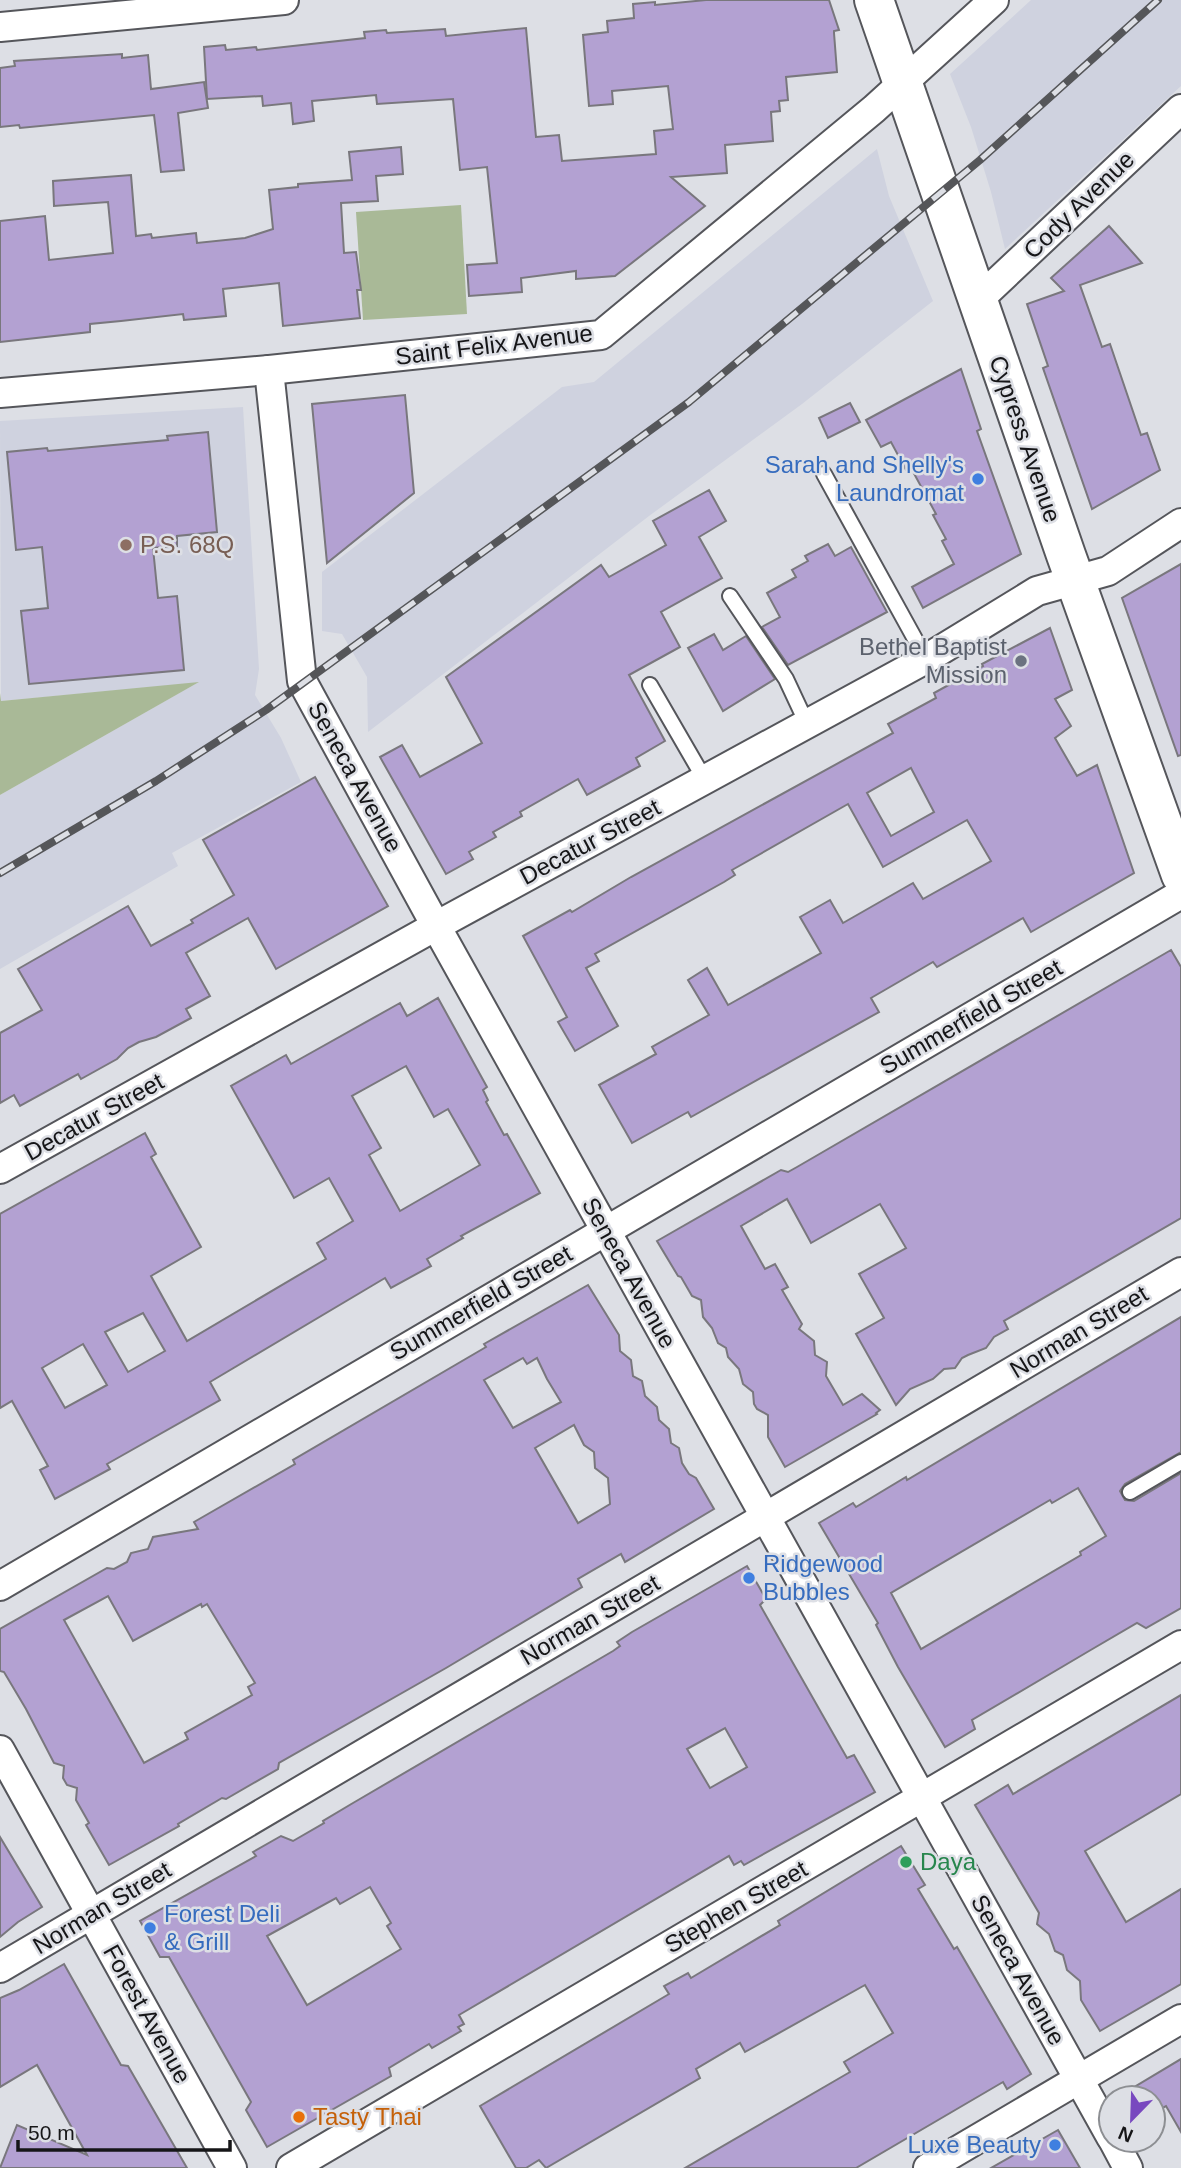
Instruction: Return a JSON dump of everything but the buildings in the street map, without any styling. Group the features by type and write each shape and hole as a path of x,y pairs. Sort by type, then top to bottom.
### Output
{"main road":[{"name":"Cypress Avenue","path":"874,0 1074,579 1181,875"}],"street":[{"path":"0,27 284,0"},
{"name":"Saint Felix Avenue","path":"0,393 269,370 601,335 902,84 993,0"},
{"name":"Cody Avenue","path":"977,301 1181,109"},
{"name":"Seneca Avenue","path":"269,370 302,681 1097,2113"},
{"name":"Decatur Street","path":"0,1169 436,926 926,659 1037,591 1108,571 1181,523"},
{"name":"Summerfield Street","path":"0,1586 1181,894"},
{"name":"Norman Street","path":"0,1968 1181,1272"},
{"name":"Stephen Street","path":"291,2168 1181,1645"},
{"name":"Forest Avenue","path":"0,1750 232,2168"},
{"path":"928,2168 1181,2018"}],"lane":[{"path":"824,474 926,659"},
{"path":"730,596 786,679 807,724"},
{"path":"650,685 705,780"},
{"path":"1130,1492 1181,1462"}],"shaded area":[{"path":"1031,0 1181,0 1181,86 1005,249 971,127 950,74"},
{"path":"877,149 889,196 933,301 802,404 649,516 368,732 367,677 342,634 322,631 322,572 562,387 594,382"},
{"name":"P.S. 68Q","path":"243,407 259,669 255,695 281,738 301,782 172,853 178,866 0,969 0,795 197,683 1,701 0,421"}],"green space":[{"path":"461,205 467,314 363,320 356,212"},
{"path":"199,682 0,795 0,693 1,701"}],"railway":[{"path":"0,873 156,781 266,710 689,402 980,160 1158,0"}],"place":[{"name":"Sarah and Shelly's Laundromat","path":"978,479"},
{"name":"P.S. 68Q","path":"126,545"},
{"name":"Bethel Baptist Mission","path":"1021,661"},
{"name":"Ridgewood Bubbles","path":"749,1578"},
{"name":"Daya","path":"906,1862"},
{"name":"Forest Deli & Grill","path":"150,1928"},
{"name":"Tasty Thai","path":"299,2117"},
{"name":"Luxe Beauty","path":"1055,2145"}]}
